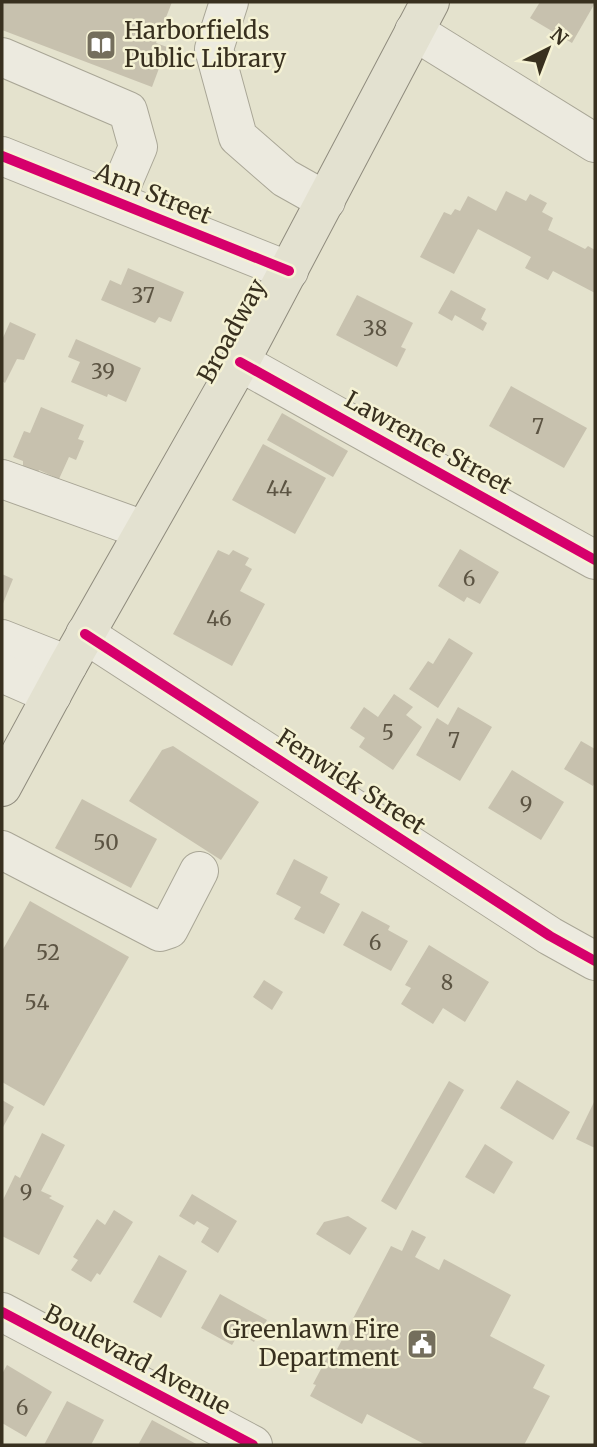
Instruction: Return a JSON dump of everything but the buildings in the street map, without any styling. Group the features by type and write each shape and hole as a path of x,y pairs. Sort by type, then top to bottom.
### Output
{"main road":[{"name":"Broadway","path":"3,780 240,362 422,17"}],"street":[{"path":"229,2 214,48 238,137 285,178 326,201"},
{"path":"422,17 595,143"},
{"path":"2,57 128,111 138,147 115,201"},
{"name":"Ann Street","path":"2,156 289,271"},
{"name":"Lawrence Street","path":"240,362 595,560"},
{"path":"2,479 144,530"},
{"path":"2,639 68,665"},
{"path":"2,673 68,665"},
{"name":"Fenwick Street","path":"68,665 595,961"},
{"path":"2,850 160,933 169,929 199,871"},
{"name":"Boulevard Avenue","path":"2,1312 253,1445"}],"cycle path":[{"path":"2,156 289,271"},
{"path":"240,362 595,560"},
{"path":"85,634 550,936 595,961"},
{"path":"2,1312 253,1445"}],"place":[{"name":"Harborfields Public Library","path":"101,45"},
{"name":"Greenlawn Fire Department","path":"422,1344"}]}
